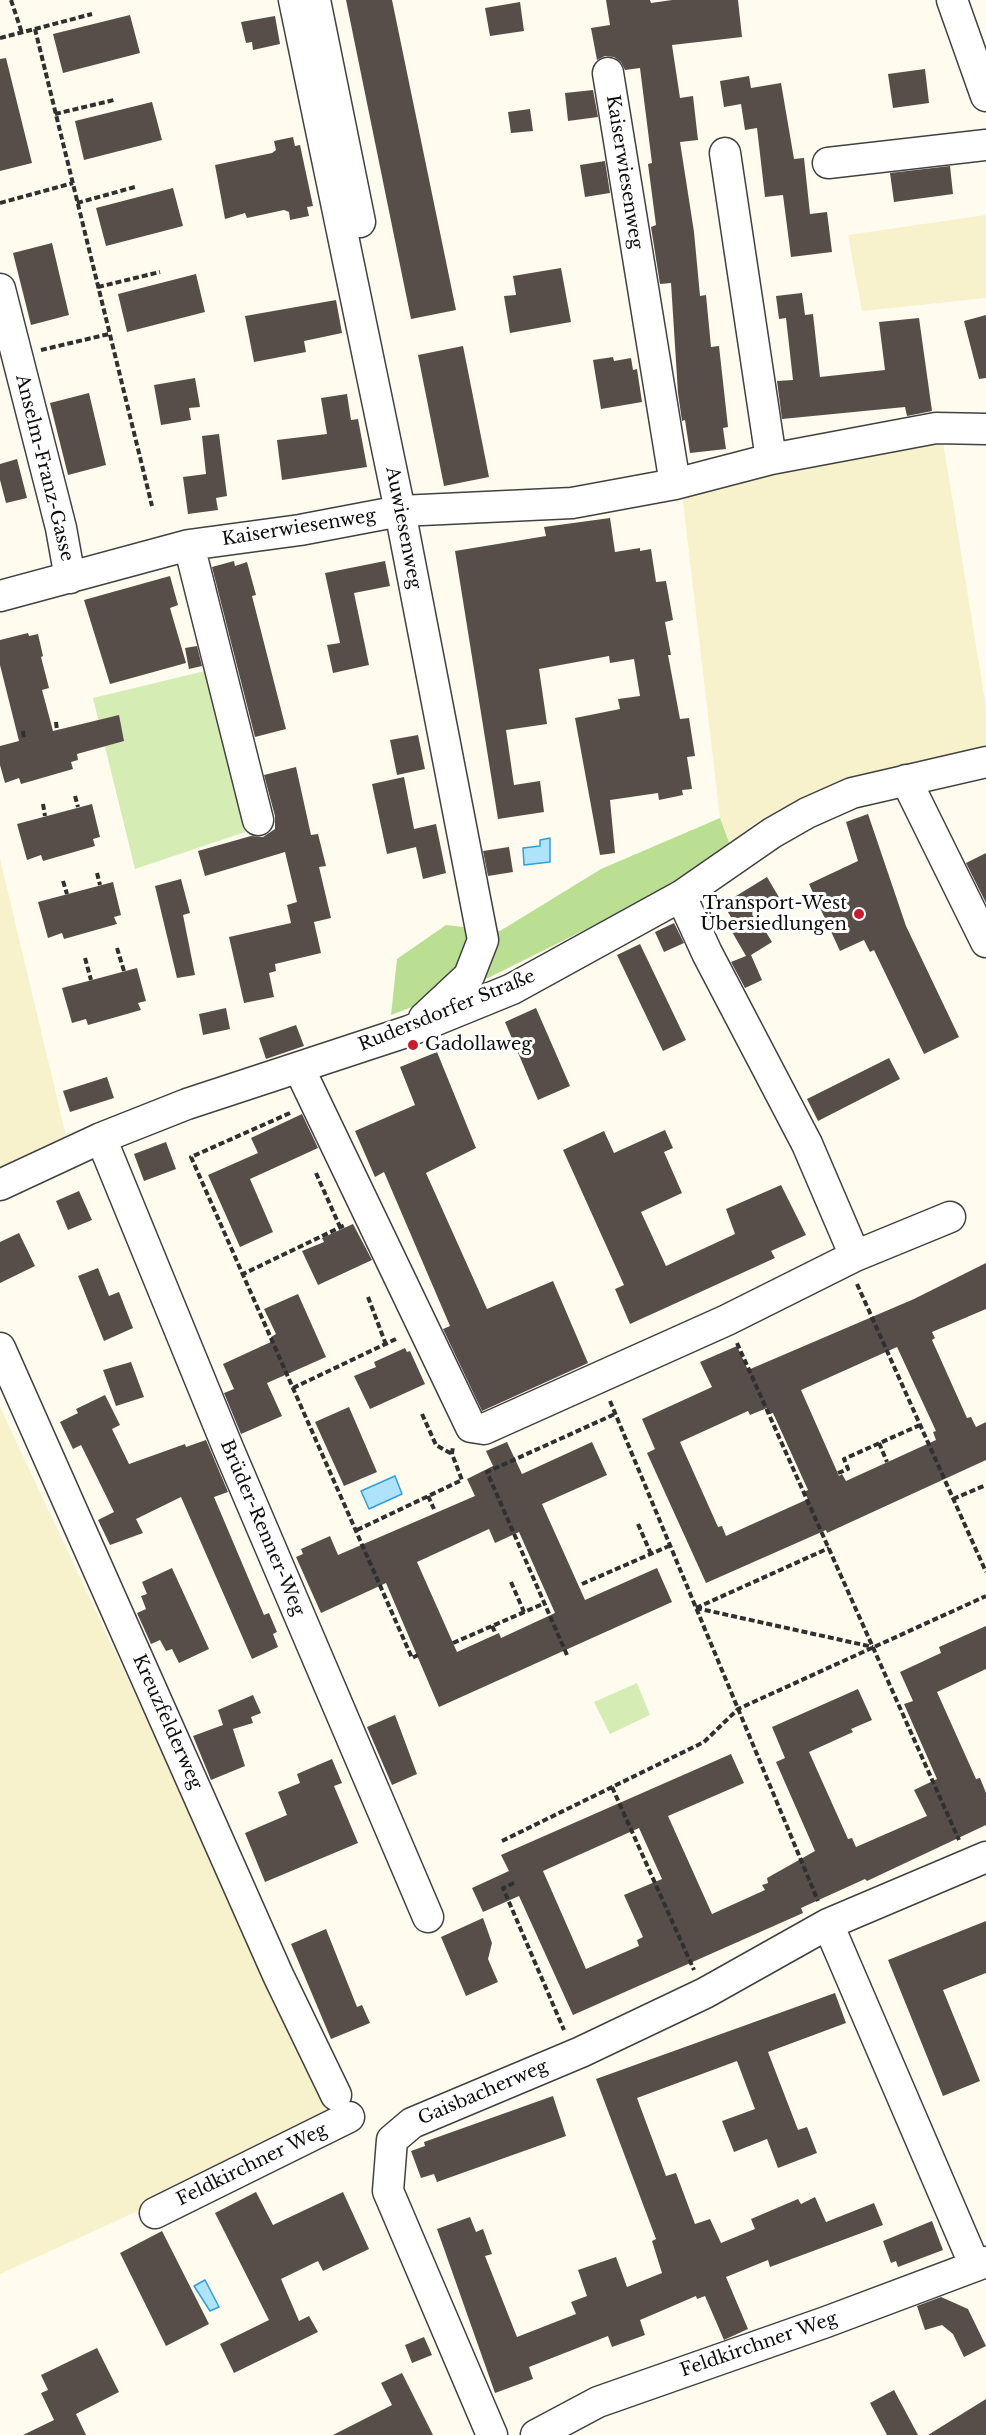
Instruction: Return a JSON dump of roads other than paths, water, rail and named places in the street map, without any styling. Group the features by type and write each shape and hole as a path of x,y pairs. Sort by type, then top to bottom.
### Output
{"street":[{"name":"Auwiesenweg","path":"294,0 409,511"},
{"name":"Auwiesenweg","path":"315,0 409,511 483,940 469,976 409,1031"},
{"path":"952,0 986,96"},
{"name":"Kaiserwiesenweg","path":"608,73 675,484"},
{"path":"828,164 986,145"},
{"path":"725,153 771,459"},
{"name":"Anselm-Franz-Gasse","path":"0,289 61,528 70,578"},
{"name":"Kaiserwiesenweg","path":"0,596 189,545 300,530 409,511 572,503 675,484 771,459 936,428 986,429"},
{"path":"189,545 258,820"},
{"name":"Rudersdorfer Straße","path":"0,1185 101,1138 188,1104 409,1031 512,989 681,896 772,833 807,813 852,793 986,762"},
{"path":"906,780 986,942"},
{"path":"681,896 707,953 807,1144 855,1256"},
{"path":"299,1068 371,1214 468,1425 474,1429 484,1429 600,1378 727,1320 855,1256 950,1217"},
{"name":"Brüder-Renner-Weg","path":"101,1138 228,1448 428,1917"},
{"name":"Kreuzfelderweg","path":"0,1348 278,1975 343,2106"},
{"name":"Gaisbacherweg","path":"492,2435 388,2191 392,2140 412,2123 575,2055 705,1993 828,1924 978,1861"},
{"path":"828,1924 980,2264"},
{"name":"Feldkirchner Weg","path":"155,2213 343,2106"},
{"name":"Feldkirchner Weg","path":"536,2435 598,2402 826,2322 980,2264"}],"water":[{"path":"550,838 550,862 524,865 523,848 540,846 540,840"},
{"path":"395,1476 402,1494 369,1509 361,1491"},
{"path":"205,2280 219,2307 210,2311 194,2286"}],"place":[{"name":"Transport-West Übersiedlungen","path":"859,914"},
{"name":"Gadollaweg","path":"413,1045"}]}
